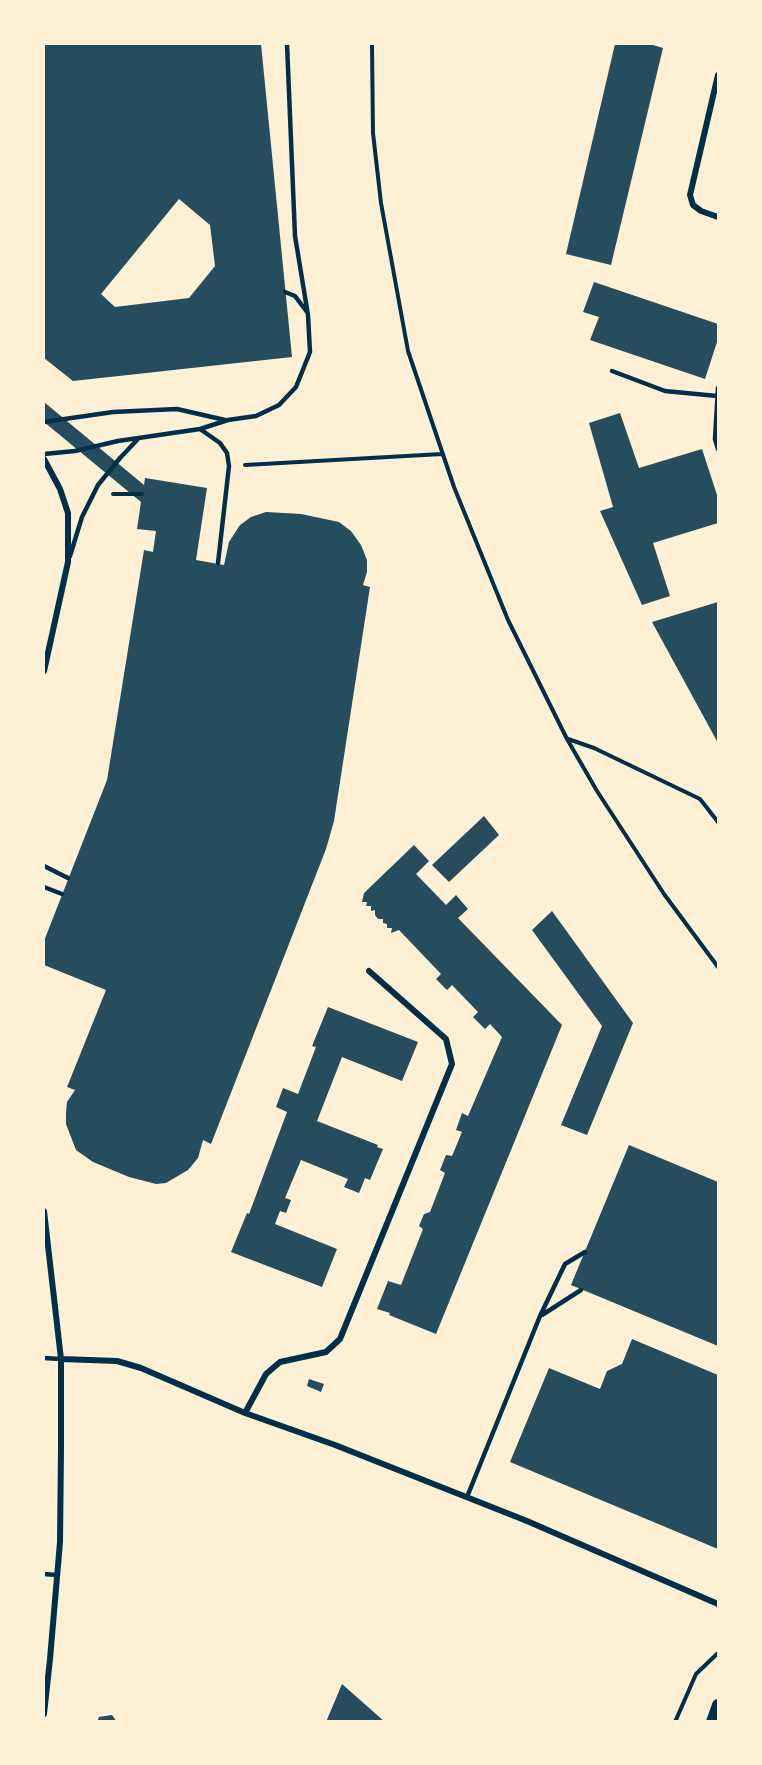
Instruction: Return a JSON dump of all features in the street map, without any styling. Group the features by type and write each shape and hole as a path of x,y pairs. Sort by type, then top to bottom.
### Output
{"main road":[{"path":"712,1722 718,1706"}],"street":[{"path":"718,75 690,195 693,205 701,211 718,217"},
{"path":"44,459 60,489 68,513 68,562 44,671"},
{"path":"245,1413 266,1374 280,1362 326,1352 340,1339 452,1064 446,1039 369,971"},
{"path":"44,1211 61,1359 60,1519 44,1714"},
{"path":"61,1359 117,1361 141,1368 245,1413 467,1497 718,1605"}],"lane":[{"path":"44,454 75,451 118,441 200,429 228,420 256,416 279,405 296,387 310,352 308,315 295,236 287,44"},
{"path":"285,292 295,296 308,315"},
{"path":"612,371 665,391 717,396"},
{"path":"718,388 715,439 718,449"},
{"path":"44,422 113,412 177,409 228,420"},
{"path":"200,429 220,443 227,453 229,466 218,563"},
{"path":"68,562 82,517 98,484 140,438"},
{"path":"44,866 68,878"},
{"path":"44,888 62,894"},
{"path":"467,1497 540,1316 565,1264 585,1251"},
{"path":"540,1316 581,1290"},
{"path":"44,1358 61,1359"},
{"path":"44,1574 57,1575"}],"path":[{"path":"372,44 373,133 381,203 408,351 442,454 508,620 567,739 597,791 664,894 718,967"},
{"path":"229,466 442,454"},
{"path":"110,494 142,494"},
{"path":"567,739 594,748 700,799 718,822"},
{"path":"675,1722 696,1674 718,1653"}],"building":[{"path":"44,44 261,44 292,357 73,381 44,358","holes":["179,199 210,225 215,266 189,298 115,307 101,294"]},
{"path":"615,44 653,44 663,48 611,265 566,254"},
{"path":"594,282 718,324 718,339 705,379 590,340 599,317 583,312"},
{"path":"44,402 144,485 145,478 207,488 196,560 224,565 229,542 240,525 251,517 266,512 301,514 339,522 351,531 361,545 367,560 367,572 363,585 370,587 334,821 326,849 211,1144 203,1140 198,1158 188,1170 166,1183 156,1184 129,1177 93,1162 76,1150 66,1124 67,1102 75,1090 67,1087 106,990 44,965 44,941 107,780 144,550 153,552 156,531 137,529 141,502 44,422"},
{"path":"620,413 639,468 702,449 718,498 718,523 653,543 670,596 642,605 600,511 613,507 589,423"},
{"path":"718,602 718,743 652,622"},
{"path":"484,816 499,835 449,882 432,865"},
{"path":"414,845 429,861 416,874 446,905 456,895 468,909 458,918 562,1025 436,1334 377,1309 388,1281 401,1285 423,1229 419,1226 424,1214 430,1212 445,1173 440,1170 446,1155 452,1156 462,1132 456,1130 462,1113 468,1116 502,1037 490,1024 485,1029 473,1017 478,1012 452,985 447,990 436,979 441,974 399,930 391,933 392,928 387,928 383,919 378,919 375,910 371,911 371,906 366,906 367,902 362,902 364,893"},
{"path":"552,911 633,1023 587,1135 561,1125 602,1026 532,930"},
{"path":"328,1007 418,1042 402,1081 342,1057 317,1121 383,1149 370,1180 365,1178 359,1193 344,1187 348,1179 301,1160 285,1198 291,1200 286,1213 280,1211 275,1224 337,1249 322,1287 231,1252 247,1213 249,1214 287,1112 276,1107 283,1088 298,1094 316,1047 312,1046"},
{"path":"629,1145 718,1182 718,1346 571,1285"},
{"path":"632,1339 718,1375 718,1549 510,1462 549,1368 600,1389 607,1371 622,1364"},
{"path":"309,1379 324,1384 321,1392 307,1386"},
{"path":"342,1684 385,1722 326,1722"},
{"path":"112,1715 117,1722 97,1722 99,1717"}]}
